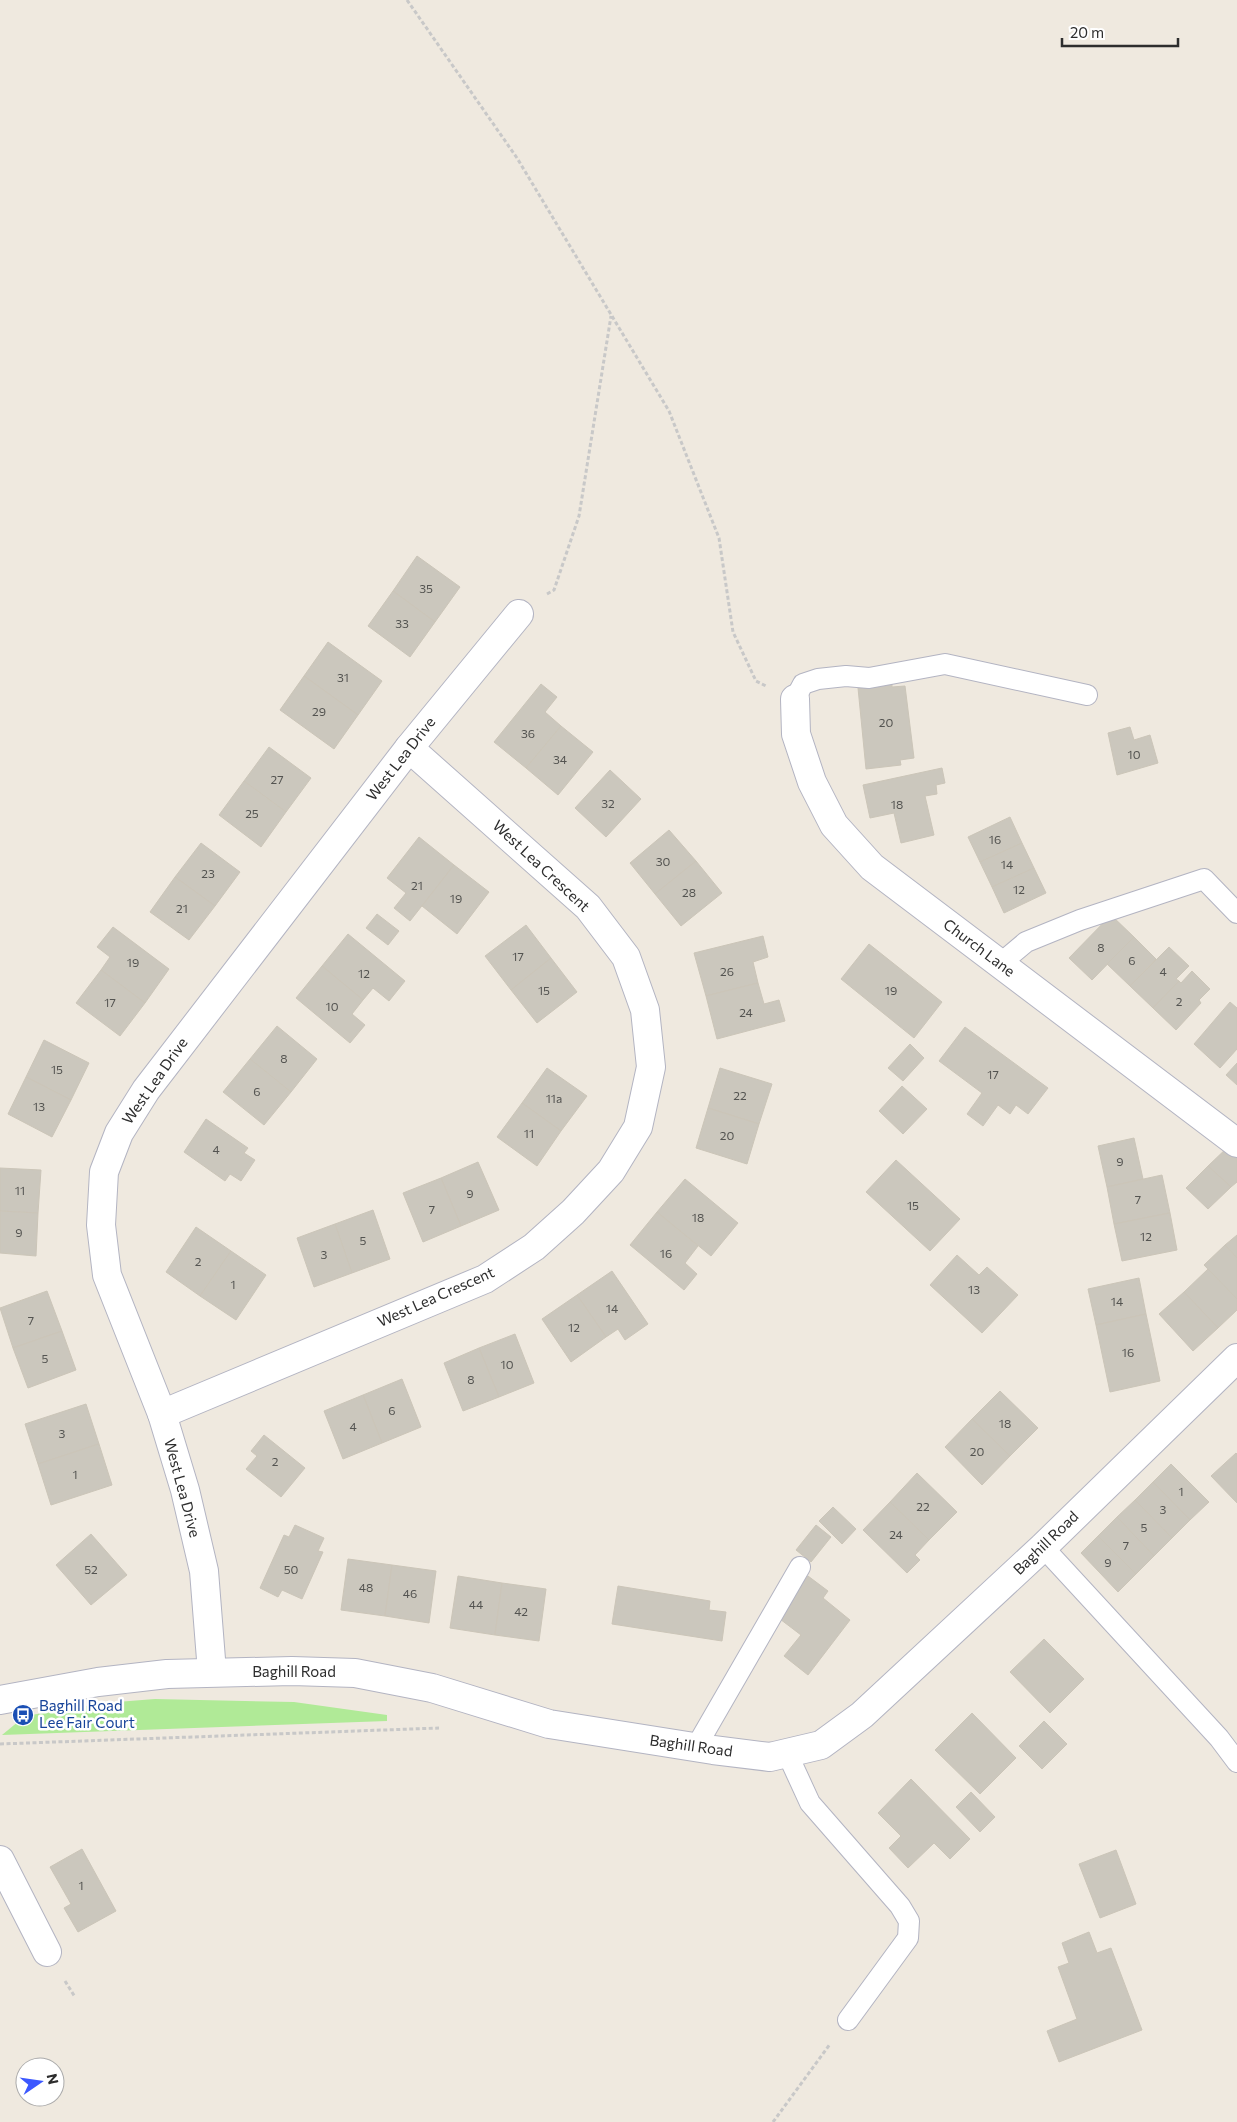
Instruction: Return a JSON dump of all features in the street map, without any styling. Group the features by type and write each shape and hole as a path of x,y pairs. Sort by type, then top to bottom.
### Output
{"street":[{"name":"West Lea Drive","path":"212,1672 204,1571 185,1490 162,1414 107,1275 101,1225 104,1172 119,1133 146,1090 409,748 519,614"},
{"name":"Church Lane","path":"795,699 796,734 812,782 834,825 872,867 1237,1143"},
{"name":"West Lea Crescent","path":"162,1414 485,1279 534,1247 573,1212 611,1171 638,1127 651,1067 645,1010 626,957 588,907 409,748"},
{"name":"Baghill Road","path":"0,1700 98,1682 167,1674 212,1672 355,1673 432,1688 549,1724 696,1747 770,1757 821,1745 862,1715 1043,1547 1237,1358"},
{"path":"0,1860 47,1952"}],"lane":[{"path":"795,699 803,684 818,679 846,676 869,678 945,664 1087,695"},
{"path":"1000,964 1026,942 1080,920 1204,879 1237,914"},
{"path":"1043,1547 1219,1738 1237,1762"},
{"path":"696,1747 800,1567"},
{"path":"787,1753 810,1803 900,1906 908,1921 908,1938 848,2020"}],"path":[{"path":"408,0 517,158 670,411 719,538 733,632 756,681 795,699"},
{"path":"519,614 554,590 579,516 612,315"},
{"path":"0,1744 449,1727"},
{"path":"773,2122 848,2020"}],"green space":[{"path":"155,1699 294,1702 387,1715 387,1721 2,1735 25,1716 104,1703"}],"building":[{"path":"417,556 460,587 435,622 393,591"},
{"path":"393,591 435,622 410,657 368,626"},
{"path":"328,642 382,681 358,715 304,676"},
{"path":"304,676 358,715 334,749 280,710"},
{"path":"541,684 557,697 545,712 561,726 526,768 494,742"},
{"path":"892,684 892,687 905,686 914,758 900,760 901,765 866,769 858,688"},
{"path":"561,726 593,752 558,795 526,768"},
{"path":"1130,727 1134,740 1150,735 1158,763 1117,775 1108,733"},
{"path":"269,747 311,778 286,812 244,781"},
{"path":"942,768 945,783 936,785 937,794 925,796 934,835 901,843 894,813 870,818 863,785"},
{"path":"610,770 641,799 606,837 575,808"},
{"path":"244,781 286,812 261,847 219,815"},
{"path":"1010,817 1022,843 980,862 968,837"},
{"path":"669,830 696,861 655,894 630,863"},
{"path":"419,837 454,865 410,921 394,908 406,893 387,878"},
{"path":"201,843 240,872 215,906 175,877"},
{"path":"1022,843 1034,868 992,887 980,862"},
{"path":"696,861 722,893 681,926 655,894"},
{"path":"454,865 489,892 457,934 422,906"},
{"path":"1034,868 1046,893 1004,913 992,887"},
{"path":"175,877 215,906 189,940 150,912"},
{"path":"377,914 399,931 388,945 366,928"},
{"path":"1111,915 1134,937 1092,980 1069,958"},
{"path":"526,925 551,958 511,990 485,956"},
{"path":"113,927 169,969 145,1003 101,970 110,957 97,947"},
{"path":"348,934 405,981 389,1001 373,988 363,1000 322,966"},
{"path":"763,936 768,957 753,962 758,983 706,996 694,953"},
{"path":"1134,937 1156,959 1130,986 1107,964"},
{"path":"869,944 942,1002 914,1038 841,979"},
{"path":"1169,947 1189,966 1176,979 1179,981 1153,1008 1130,986"},
{"path":"551,958 577,992 537,1023 511,990"},
{"path":"322,966 363,1000 352,1014 365,1025 350,1043 296,998"},
{"path":"101,970 145,1003 120,1036 76,1003"},
{"path":"1192,971 1210,989 1199,1000 1201,1003 1176,1030 1153,1008 1179,981 1181,983"},
{"path":"758,983 764,1004 779,1000 785,1021 717,1039 706,996"},
{"path":"1230,1002 1237,1008 1237,1049 1220,1068 1194,1044"},
{"path":"277,1026 317,1059 291,1092 250,1059"},
{"path":"965,1027 1048,1088 1028,1114 1016,1105 1010,1114 998,1105 983,1126 967,1114 982,1093 939,1061"},
{"path":"44,1040 89,1063 71,1100 26,1077"},
{"path":"910,1044 924,1058 903,1081 888,1068"},
{"path":"250,1059 291,1092 264,1125 223,1092"},
{"path":"1237,1063 1237,1085 1226,1075"},
{"path":"547,1068 587,1096 561,1131 522,1103"},
{"path":"720,1068 772,1084 759,1124 708,1108"},
{"path":"26,1077 71,1100 52,1137 8,1114"},
{"path":"902,1086 927,1109 903,1134 879,1111"},
{"path":"522,1103 561,1131 537,1166 497,1137"},
{"path":"708,1108 759,1124 747,1164 696,1148"},
{"path":"206,1119 248,1148 244,1153 255,1160 241,1181 230,1174 225,1181 184,1152"},
{"path":"1134,1138 1143,1179 1107,1187 1098,1146"},
{"path":"1230,1145 1237,1150 1237,1182 1231,1187 1208,1166"},
{"path":"896,1160 960,1219 930,1251 866,1192"},
{"path":"478,1162 499,1210 461,1226 441,1178"},
{"path":"1208,1166 1231,1187 1208,1209 1186,1188"},
{"path":"0,1168 41,1170 38,1213 0,1211"},
{"path":"1162,1175 1170,1213 1114,1224 1107,1187"},
{"path":"441,1178 461,1226 423,1242 403,1193"},
{"path":"685,1179 738,1223 711,1256 657,1212"},
{"path":"373,1210 390,1259 352,1273 335,1224"},
{"path":"0,1211 38,1213 36,1256 0,1253"},
{"path":"657,1212 698,1246 685,1263 697,1274 684,1290 630,1245"},
{"path":"1170,1213 1177,1250 1122,1261 1114,1224"},
{"path":"335,1224 352,1273 314,1287 297,1238"},
{"path":"196,1227 231,1251 200,1296 166,1272"},
{"path":"1237,1235 1237,1258 1225,1245"},
{"path":"1225,1245 1237,1258 1237,1299 1204,1265"},
{"path":"231,1251 266,1275 236,1320 200,1296"},
{"path":"957,1255 979,1275 987,1267 1018,1295 982,1333 930,1285"},
{"path":"1208,1269 1237,1299 1237,1310 1218,1328 1184,1292"},
{"path":"612,1271 648,1324 625,1340 618,1329 606,1337 577,1295"},
{"path":"1139,1278 1146,1314 1096,1325 1088,1289"},
{"path":"47,1291 62,1331 13,1348 0,1308"},
{"path":"1184,1292 1218,1328 1193,1351 1159,1314"},
{"path":"577,1295 606,1337 571,1362 542,1319"},
{"path":"1146,1314 1160,1381 1110,1392 1096,1325"},
{"path":"62,1331 76,1370 28,1388 13,1348"},
{"path":"515,1334 534,1383 499,1397 479,1348"},
{"path":"479,1348 499,1397 463,1411 444,1363"},
{"path":"402,1379 421,1427 382,1443 363,1395"},
{"path":"1000,1391 1038,1428 1010,1456 972,1419"},
{"path":"363,1395 382,1443 343,1459 324,1411"},
{"path":"86,1404 99,1444 38,1464 25,1424"},
{"path":"972,1419 1010,1456 982,1485 945,1447"},
{"path":"264,1435 305,1468 281,1497 246,1469 257,1456 251,1451"},
{"path":"99,1444 112,1485 51,1505 38,1464"},
{"path":"1237,1454 1237,1503 1211,1476"},
{"path":"1171,1464 1209,1502 1190,1520 1153,1482"},
{"path":"917,1473 957,1512 929,1540 890,1502"},
{"path":"1153,1482 1190,1520 1172,1538 1135,1500"},
{"path":"1135,1500 1172,1538 1154,1556 1117,1517"},
{"path":"890,1502 929,1540 915,1555 920,1560 907,1573 863,1530"},
{"path":"833,1507 856,1529 842,1544 819,1521"},
{"path":"1117,1517 1154,1556 1136,1574 1098,1536"},
{"path":"295,1525 324,1538 318,1551 323,1552 302,1599 282,1590 278,1597 260,1588 284,1535 289,1537"},
{"path":"816,1525 831,1537 811,1562 796,1550"},
{"path":"91,1534 127,1575 91,1605 56,1565"},
{"path":"1098,1536 1136,1574 1118,1592 1081,1553"},
{"path":"348,1559 392,1565 385,1616 341,1610"},
{"path":"392,1565 436,1571 429,1623 385,1616"},
{"path":"458,1576 502,1583 495,1635 450,1628"},
{"path":"808,1576 828,1591 823,1598 850,1620 808,1675 784,1656 801,1635 776,1616"},
{"path":"502,1583 546,1589 539,1641 495,1635"},
{"path":"618,1586 710,1601 709,1610 726,1612 722,1641 612,1624"},
{"path":"1044,1639 1084,1679 1050,1713 1010,1672"},
{"path":"972,1713 1016,1758 980,1794 935,1750"},
{"path":"1044,1721 1067,1744 1042,1769 1019,1746"},
{"path":"911,1779 970,1839 950,1859 934,1843 908,1868 889,1848 901,1836 878,1813"},
{"path":"971,1792 995,1817 980,1832 956,1807"},
{"path":"82,1849 116,1911 78,1932 64,1908 71,1904 50,1867"},
{"path":"1116,1850 1136,1904 1100,1918 1079,1864"},
{"path":"1089,1932 1097,1953 1111,1948 1142,2030 1059,2062 1047,2031 1077,2019 1058,1967 1069,1963 1062,1943"}],"place":[{"name":"Baghill Road Lee Fair Court","path":"23,1715"}]}
